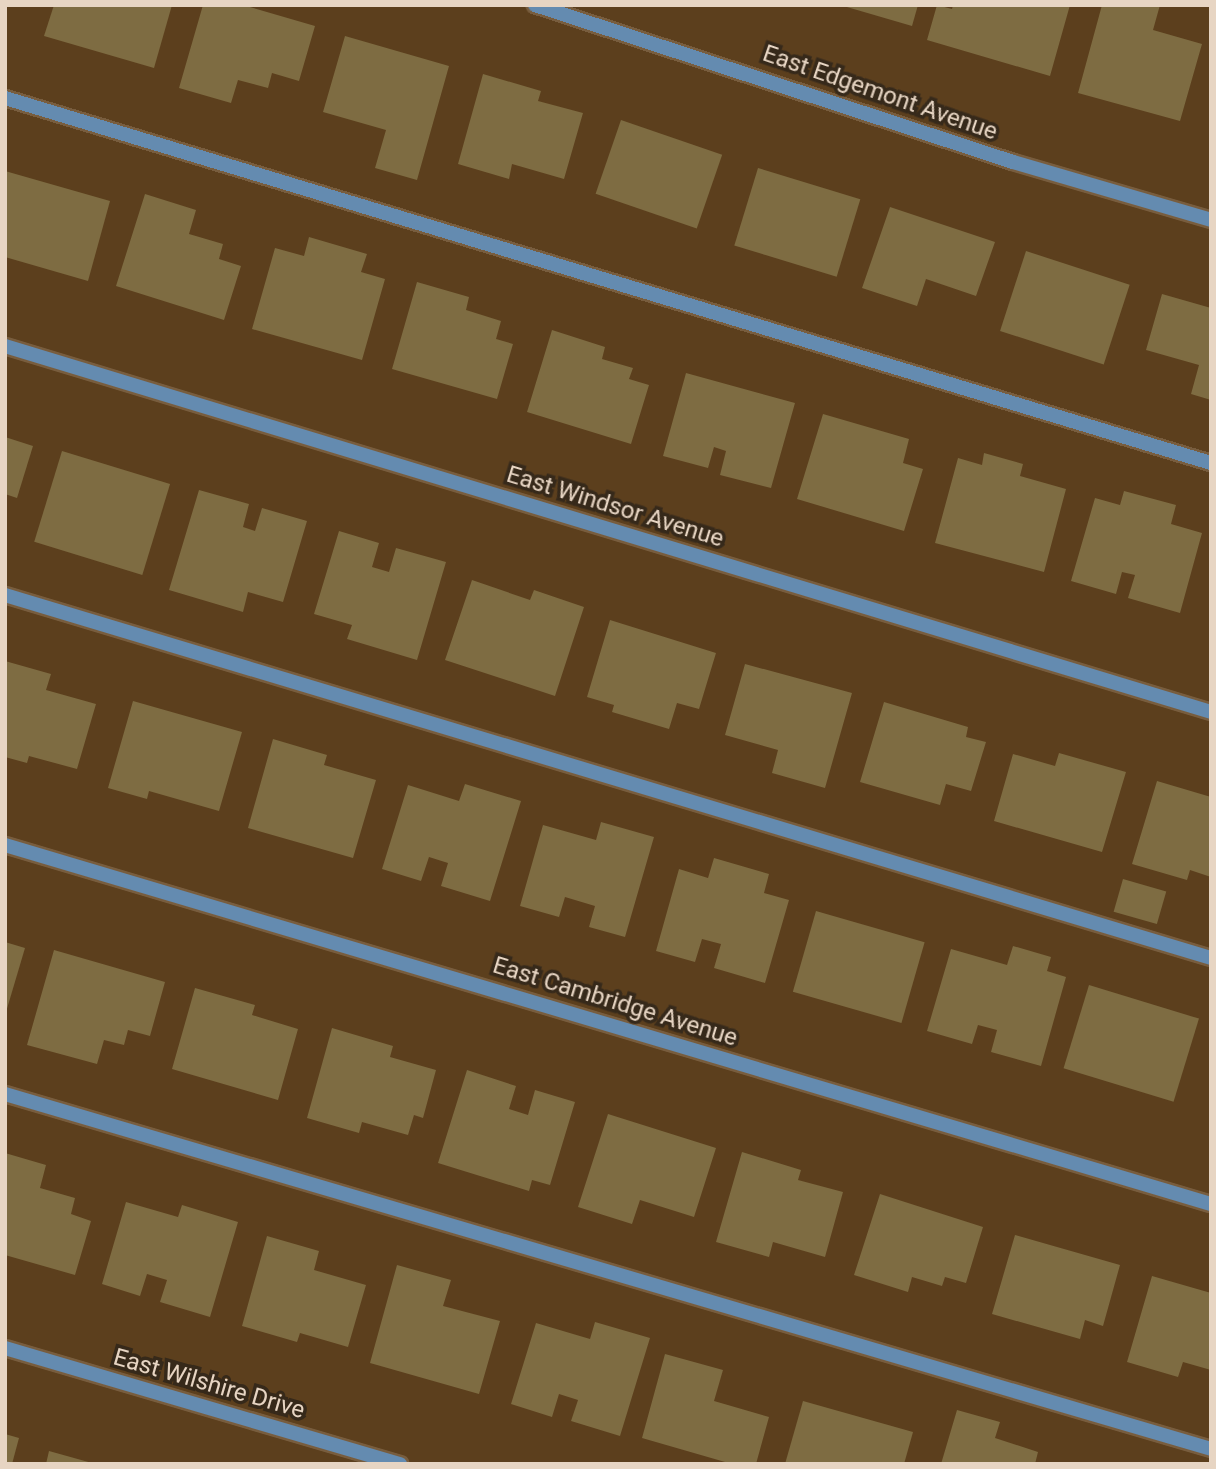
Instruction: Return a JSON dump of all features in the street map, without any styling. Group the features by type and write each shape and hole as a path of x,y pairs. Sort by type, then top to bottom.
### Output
{"street":[{"name":"East Edgemont Avenue","path":"535,5 1013,162 1211,220"},
{"path":"5,98 1211,463"},
{"name":"East Windsor Avenue","path":"5,346 1211,712"},
{"path":"5,595 1211,958"},
{"name":"East Cambridge Avenue","path":"5,845 1211,1204"},
{"path":"5,1094 1211,1448"},
{"name":"East Wilshire Drive","path":"5,1348 400,1464"}],"building":[{"path":"54,5 172,5 154,68 44,36"},
{"path":"203,5 243,5 315,26 299,81 272,73 268,88 238,80 231,103 179,88"},
{"path":"840,5 918,5 912,26"},
{"path":"937,5 952,9 953,5 1070,5 1050,76 927,40"},
{"path":"1102,5 1160,5 1153,30 1202,44 1180,121 1078,93"},
{"path":"345,36 449,66 417,180 375,168 386,130 323,112"},
{"path":"483,74 541,91 538,101 583,113 564,179 512,164 509,179 458,164"},
{"path":"621,120 722,155 697,229 596,194"},
{"path":"758,168 860,199 837,277 734,245"},
{"path":"5,171 110,201 88,281 5,257"},
{"path":"145,194 196,210 189,234 223,244 219,259 241,266 224,320 116,286"},
{"path":"890,207 995,242 976,296 926,279 917,306 862,288"},
{"path":"309,237 367,254 361,272 385,279 362,360 252,329 275,248 304,256"},
{"path":"1026,251 1130,285 1104,365 1000,331"},
{"path":"417,282 469,297 466,310 501,321 496,339 513,344 497,399 392,369"},
{"path":"1162,294 1211,308 1211,400 1191,394 1199,365 1146,350"},
{"path":"552,330 605,347 602,359 633,368 629,379 649,385 631,444 527,412"},
{"path":"686,373 795,403 771,488 720,475 726,451 714,447 708,468 663,456"},
{"path":"823,414 909,439 903,463 923,469 904,531 797,499"},
{"path":"5,437 33,446 17,498 5,494"},
{"path":"62,451 170,484 142,575 34,542"},
{"path":"984,453 1023,464 1020,476 1066,489 1044,572 935,543 958,458 982,465"},
{"path":"199,490 249,504 243,527 255,531 262,508 307,521 283,602 248,592 243,612 169,590"},
{"path":"1124,491 1176,505 1171,524 1202,533 1180,613 1128,598 1135,575 1122,572 1116,594 1071,581 1095,498 1120,505"},
{"path":"339,531 379,543 372,567 389,572 396,548 446,562 417,660 347,639 352,625 314,614"},
{"path":"472,580 530,600 534,590 584,607 555,696 445,660"},
{"path":"610,620 716,653 699,709 677,703 669,729 612,712 614,705 587,697"},
{"path":"5,661 51,674 46,690 96,704 77,769 29,756 27,763 5,757"},
{"path":"745,664 852,693 825,788 772,773 778,750 725,735"},
{"path":"133,701 242,732 219,811 149,791 147,799 108,788"},
{"path":"884,702 968,727 966,737 986,742 971,791 946,784 940,805 860,782"},
{"path":"273,739 327,755 324,765 376,780 353,858 248,828"},
{"path":"1059,753 1126,772 1102,852 994,821 1013,754 1055,766"},
{"path":"1157,781 1211,797 1211,877 1190,870 1187,880 1132,864"},
{"path":"465,784 521,801 490,901 441,886 448,863 429,857 421,881 382,869 408,785 459,801"},
{"path":"601,822 654,837 625,937 589,927 595,906 565,897 559,917 520,906 543,825 596,840"},
{"path":"714,858 769,874 764,893 789,900 765,983 714,968 721,944 702,939 695,962 656,951 679,869 708,878"},
{"path":"1123,879 1166,891 1157,924 1114,912"},
{"path":"816,911 925,942 901,1023 793,992"},
{"path":"5,942 25,948 6,1012 5,1012"},
{"path":"1013,946 1051,957 1047,971 1066,977 1041,1066 991,1052 997,1030 978,1025 972,1044 927,1031 951,949 1007,965"},
{"path":"54,950 165,982 150,1036 128,1030 124,1045 104,1040 97,1064 27,1045"},
{"path":"1089,985 1199,1019 1174,1102 1064,1068"},
{"path":"195,988 255,1005 252,1015 298,1029 278,1100 172,1069"},
{"path":"332,1028 393,1046 390,1057 436,1070 423,1118 414,1115 408,1135 362,1122 359,1133 307,1118"},
{"path":"467,1070 516,1086 509,1109 528,1115 535,1090 575,1102 550,1185 532,1180 529,1191 438,1163"},
{"path":"608,1114 716,1148 694,1217 640,1200 632,1224 578,1207"},
{"path":"742,1152 801,1170 798,1180 843,1192 825,1257 773,1242 769,1257 716,1242"},
{"path":"5,1153 46,1165 40,1188 75,1198 71,1214 91,1221 75,1275 5,1255"},
{"path":"880,1194 983,1227 966,1283 945,1277 942,1286 912,1277 908,1292 854,1275"},
{"path":"126,1202 178,1217 182,1205 238,1222 210,1317 160,1302 167,1280 147,1274 140,1296 102,1284"},
{"path":"1015,1235 1120,1265 1103,1326 1085,1320 1080,1339 992,1314"},
{"path":"267,1236 319,1251 314,1270 366,1285 348,1347 300,1333 297,1342 242,1326"},
{"path":"397,1265 451,1280 443,1306 500,1321 479,1394 370,1363"},
{"path":"1152,1276 1211,1293 1211,1370 1183,1362 1178,1377 1127,1362"},
{"path":"595,1322 650,1338 620,1436 571,1421 578,1400 559,1394 552,1417 511,1404 536,1323 590,1339"},
{"path":"665,1354 723,1370 714,1401 769,1417 756,1464 732,1464 642,1438"},
{"path":"803,1401 913,1432 904,1464 785,1464"},
{"path":"957,1410 1000,1422 995,1438 1038,1452 1035,1464 941,1464"},
{"path":"5,1434 19,1438 12,1464 5,1464"},
{"path":"49,1451 92,1463 46,1464"}]}
